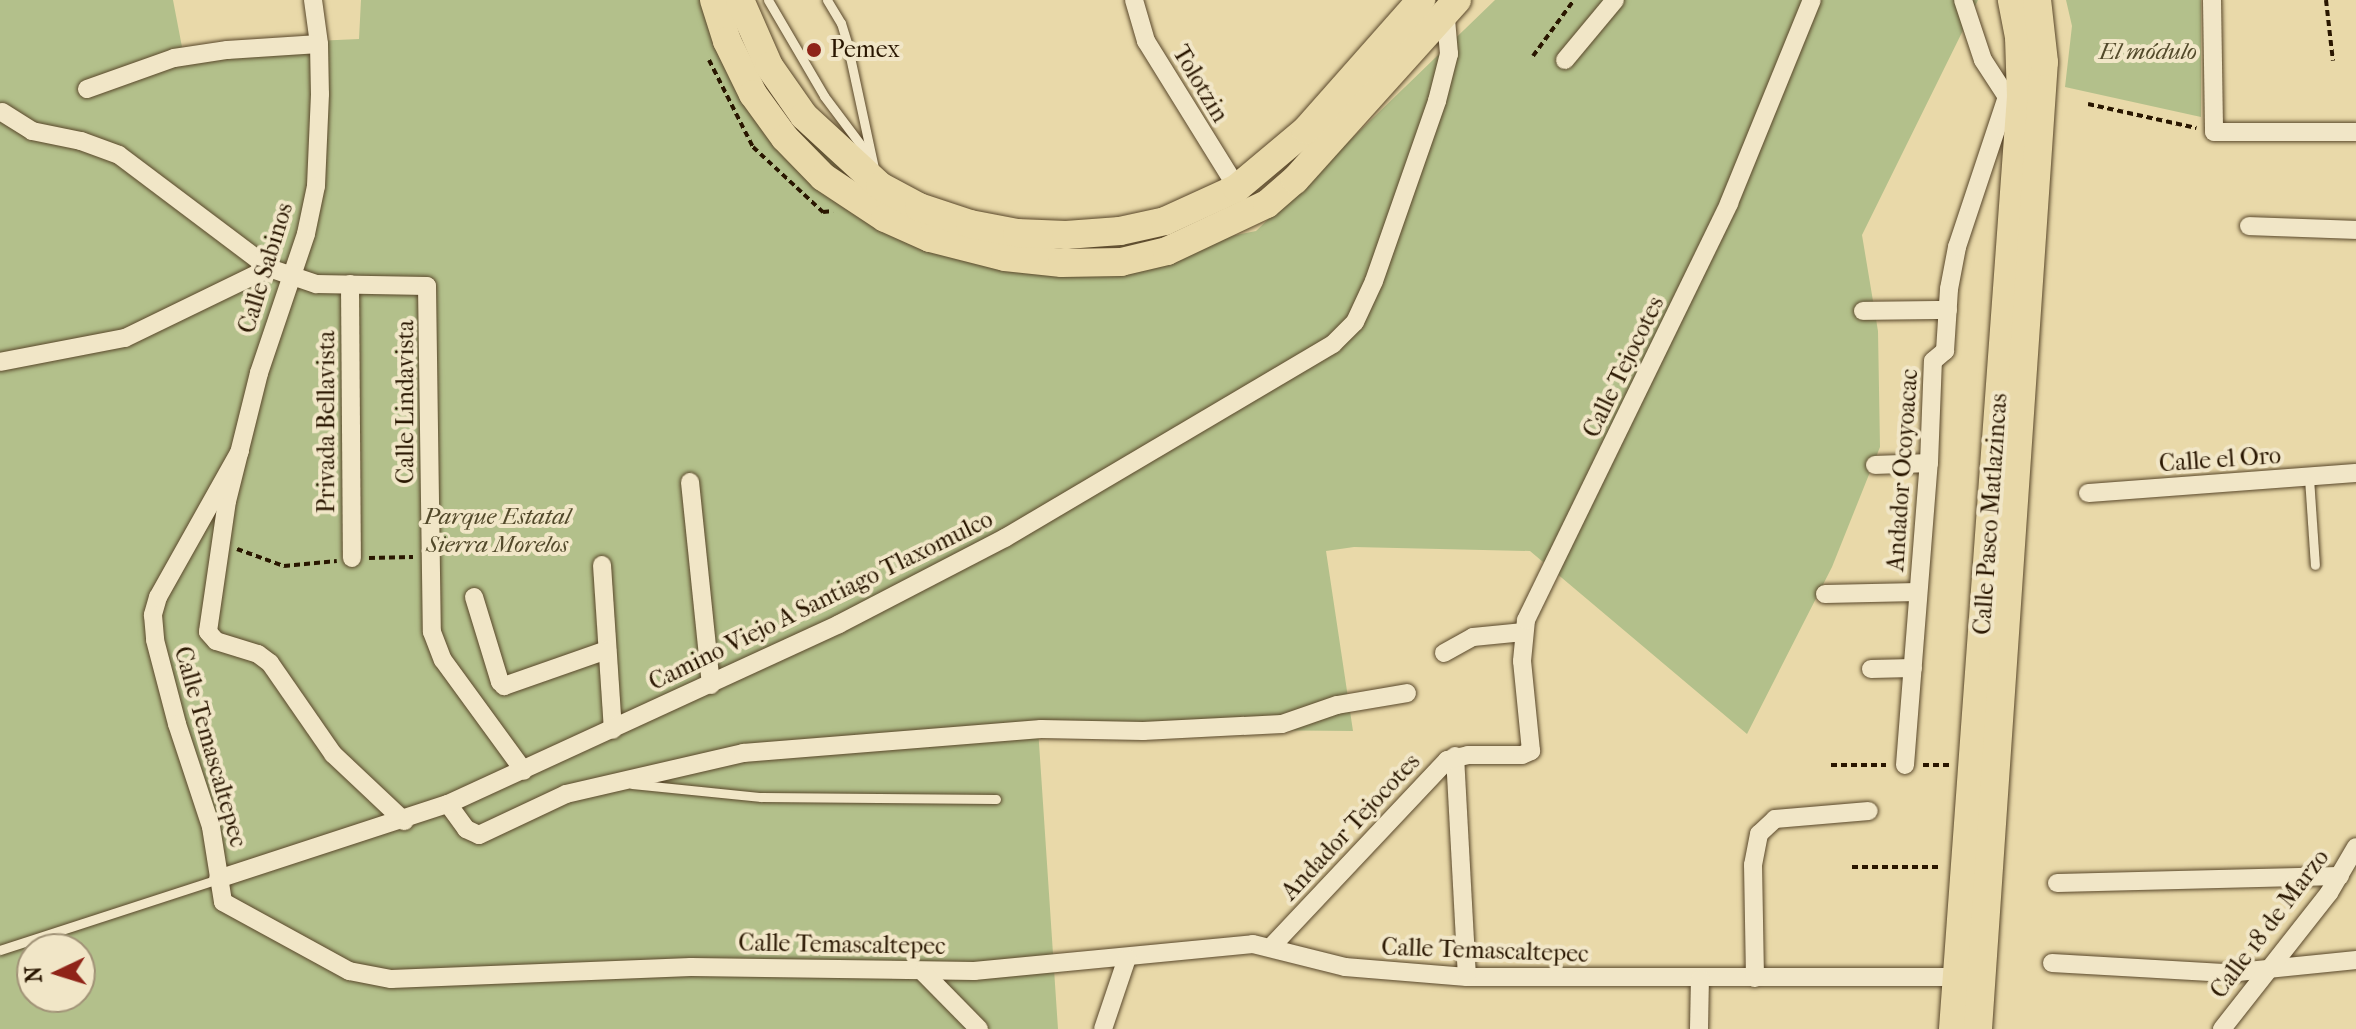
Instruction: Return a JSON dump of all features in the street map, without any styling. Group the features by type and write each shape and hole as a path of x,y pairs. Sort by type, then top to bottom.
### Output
{"highway":[{"name":"Calle Paseo Matlazincas","path":"1953,1029 2019,37 2012,0"},
{"name":"Calle Paseo Matlazincas","path":"1978,1029 2043,95 2044,41 2037,0"},
{"path":"743,1 769,66 804,116 823,138 880,186 919,207 970,224 1017,233 1066,235 1120,231 1165,221 1237,188 1306,130 1442,3"},
{"path":"743,1 727,41 753,94 785,138 823,177 885,218 930,238 1005,257 1062,263 1121,262 1167,251 1267,204 1295,180 1442,3"}],"street":[{"name":"Calle Sabinos","path":"240,451 269,339 293,278 316,186 319,44 313,0"},
{"name":"Tolotzin","path":"1134,0 1146,41 1237,188"},
{"path":"1565,60 1615,0"},
{"name":"Calle Tejocotes","path":"1522,755 1529,753 1531,748 1522,661 1524,632 1538,591 1729,203 1812,0"},
{"path":"1963,0 1983,60 2014,97"},
{"path":"2212,0 2214,132 2356,132"},
{"name":"Camino Viejo A Santiago Tlaxomulco","path":"218,879 404,821 448,804 711,685 901,593 1005,538 1345,333 1355,322 1374,281 1445,74 1449,40 1442,3"},
{"path":"87,89 174,58 319,44"},
{"name":"Andador Ocoyoacac","path":"1905,765 1929,463 1933,361 1945,351 1952,269 1965,220 2014,97"},
{"path":"2,112 32,131 81,141 119,155 269,268 316,284 350,284"},
{"path":"2249,226 2356,230"},
{"path":"0,362 125,338 269,268"},
{"name":"Calle Lindavista","path":"350,284 424,285 430,293 431,556 435,645 524,771"},
{"name":"Privada Bellavista","path":"350,284 352,558"},
{"path":"1863,311 1948,310"},
{"path":"240,451 220,543 207,627 210,637 258,654 270,663 333,754 404,821"},
{"name":"Calle Temascaltepec","path":"240,451 158,597 153,615 161,668 215,842 219,894 227,906 330,963 371,977 417,979 691,967 923,972 1019,969 1237,945 1271,947 1345,967 1467,977 1957,977"},
{"path":"1875,465 1929,463"},
{"name":"Calle el Oro","path":"2088,493 2356,473"},
{"path":"690,482 711,685"},
{"path":"602,565 613,730"},
{"path":"1825,594 1918,592"},
{"path":"474,597 500,682 504,686 607,650"},
{"path":"1444,653 1473,637 1524,632"},
{"path":"1871,669 1913,668"},
{"path":"448,804 466,829 479,835 566,794 622,783 716,757 777,749 1041,729 1143,731 1282,724 1337,705 1407,693"},
{"name":"Andador Tejocotes","path":"1271,947 1323,896 1440,766 1455,756 1522,755"},
{"path":"1455,756 1467,977"},
{"path":"1755,978 1753,865 1756,843 1766,826 1781,818 1869,811"},
{"name":"Calle 18 de Marzo","path":"2222,1029 2340,876 2356,847"},
{"path":"2057,883 2340,876"},
{"path":"1103,1029 1127,958"},
{"path":"2052,963 2197,972 2265,972 2356,960"},
{"path":"923,972 979,1029"},
{"path":"1699,1029 1700,979"}],"lane":[{"path":"827,0 841,23 847,43 869,155 880,186"},
{"path":"743,1 824,96 869,155"},
{"path":"2309,478 2315,565"},
{"path":"622,783 761,797 996,799"},
{"name":"Camino Viejo A Santiago Tlaxomulco","path":"0,950 218,879"}],"path":[{"path":"1533,56 1574,0"},
{"path":"2326,0 2333,61"},
{"path":"2088,104 2214,132"},
{"path":"220,543 284,566 352,558 431,556"},
{"path":"1852,867 1966,867"}],"green space":[{"name":"Parque Estatal Sierra Morelos","path":"0,0 173,0 182,47 359,39 361,0 741,0 774,81 849,178 941,238 1081,266 1256,231 1495,0 1978,0 1862,235 1878,331 1880,447 1832,567 1747,734 1530,551 1354,547 1326,551 1353,731 1038,728 1058,1029 0,1029"},
{"name":"El módulo","path":"2066,0 2201,0 2201,117 2065,87 2072,26"}],"place":[{"name":"Pemex","path":"814,50"}]}
